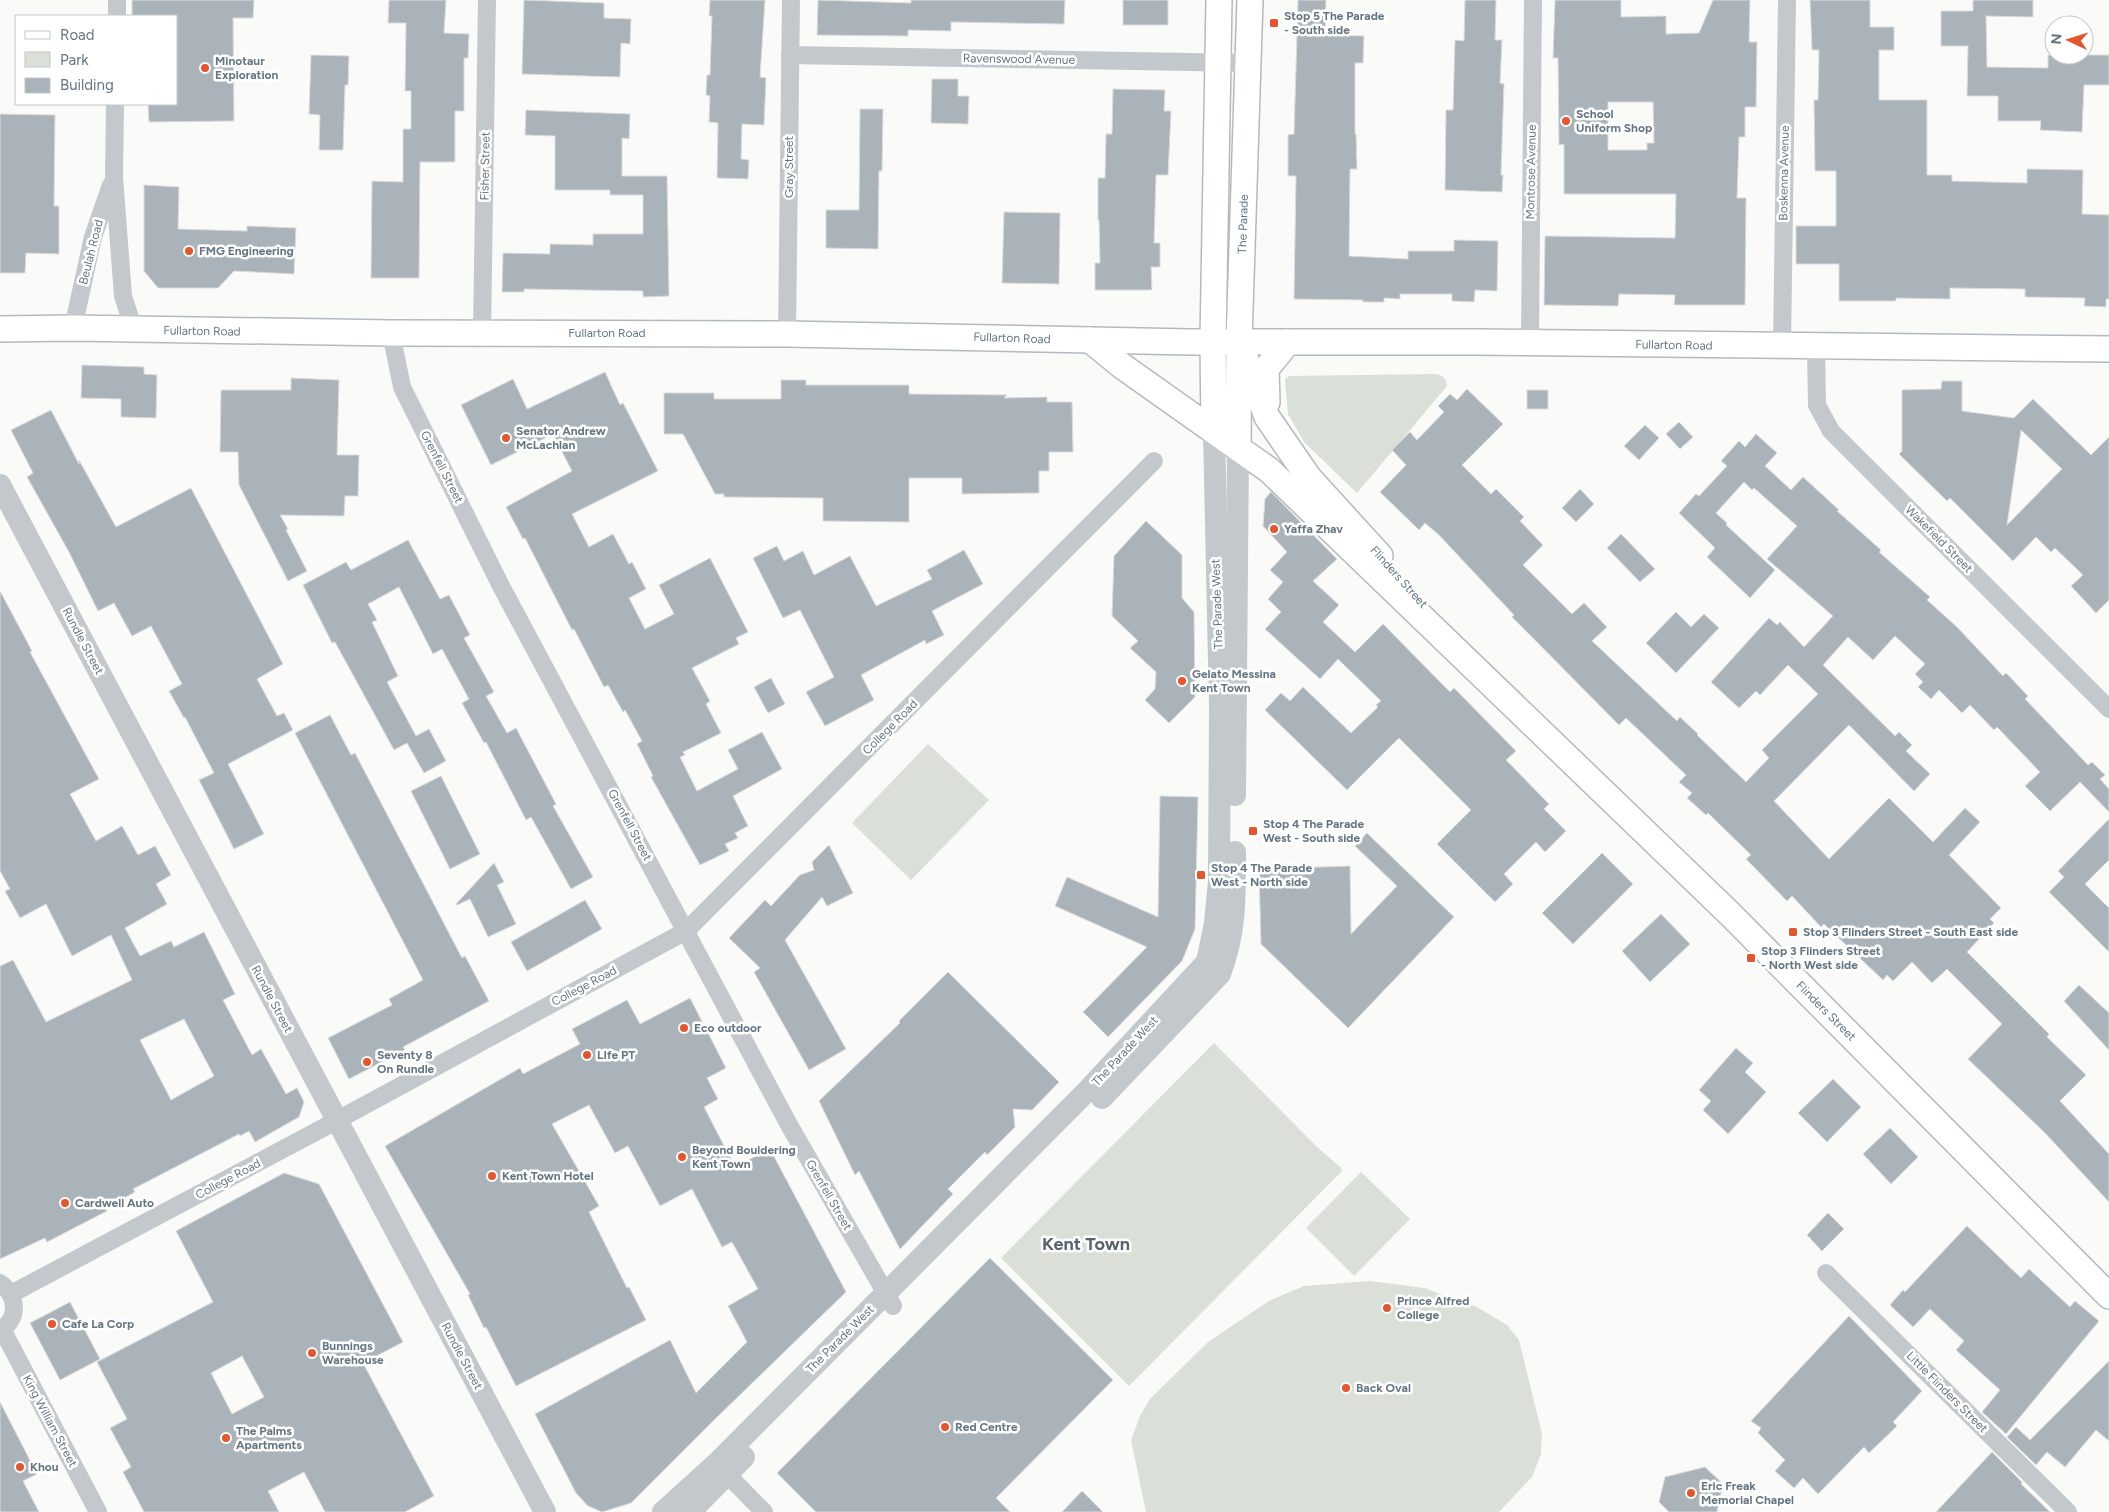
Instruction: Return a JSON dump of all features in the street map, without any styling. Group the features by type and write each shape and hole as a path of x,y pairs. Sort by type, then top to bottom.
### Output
{"main road":[{"path":"1214,430 1213,342 1219,0"},
{"name":"The Parade","path":"1238,448 1239,341 1250,0"},
{"name":"Fullarton Road","path":"2,331 73,328 391,333 928,335 1213,342 2109,349"},
{"name":"Flinders Street","path":"1090,340 1269,470 1736,921 2109,1296"},
{"name":"Flinders Street","path":"1239,341 1268,417 1309,478 1539,730"},
{"path":"1268,417 1266,369 1288,342"}],"street":[{"path":"116,15 117,0"},
{"name":"Fisher Street","path":"482,333 487,0"},
{"name":"Gray Street","path":"787,334 790,0"},
{"name":"Montrose Avenue","path":"1530,344 1533,0"},
{"name":"Boskenna Avenue","path":"1782,346 1787,0"},
{"name":"Ravenswood Avenue","path":"790,56 1249,63"},
{"name":"Beulah Road","path":"115,105 114,178 123,296 134,330"},
{"name":"Beulah Road","path":"73,328 93,237 114,178"},
{"name":"Grenfell Street","path":"391,333 402,387 501,586 788,1123 889,1300"},
{"name":"Wakefield Street","path":"1816,346 1817,405 1831,431 2109,709"},
{"name":"The Parade West","path":"690,1512 722,1469 889,1300 1088,1091 1206,962 1215,923 1219,880 1220,707 1214,430"},
{"name":"The Parade West","path":"889,1300 1098,1102 1220,974 1229,950 1234,910 1238,448"},
{"name":"College Road","path":"6,1288 336,1121 686,931 1154,461"},
{"name":"Rundle Street","path":"0,485 545,1512"},
{"name":"Little Flinders Street","path":"1826,1273 2068,1512"},
{"path":"1,1330 11,1319 15,1309 6,1288"},
{"name":"King William Street","path":"1,1330 98,1512"},
{"path":"722,1469 764,1512"},
{"name":"The Parade West","path":"663,1512 722,1469"}],"green space":[{"path":"1435,374 1444,377 1447,386 1357,493 1304,442 1288,414 1285,379 1290,376"},
{"path":"928,744 989,800 911,880 852,823"},
{"path":"1214,1043 1342,1171 1129,1386 1001,1258"},
{"path":"1361,1172 1410,1219 1354,1276 1306,1228"},
{"name":"Back Oval","path":"1370,1281 1424,1288 1477,1307 1507,1325 1519,1340 1542,1434 1541,1454 1532,1477 1499,1512 1146,1512 1131,1440 1140,1416 1150,1399 1208,1342 1269,1301 1304,1286"}],"building":[{"name":"Minotaur Exploration","path":"132,0 254,0 253,18 233,18 234,121 149,122 148,105 178,105 178,15 132,15"},
{"path":"389,0 446,0 444,33 469,34 468,58 464,58 464,111 455,111 455,162 420,162 419,278 371,278 372,181 403,182 403,129 411,129 411,91 405,91 406,23 388,23"},
{"path":"524,0 604,3 604,18 631,19 630,44 621,43 620,77 522,74"},
{"path":"710,0 765,0 760,77 766,78 764,125 742,124 741,159 749,160 748,179 717,178 718,123 709,122 710,96 706,95 707,75 710,75 712,16 709,16"},
{"path":"818,0 911,3 911,0 1065,0 1064,24 951,22 951,31 908,30 908,36 817,35"},
{"path":"1123,0 1168,0 1168,25 1123,25"},
{"path":"1298,0 1326,0 1325,35 1364,36 1363,63 1355,63 1357,169 1350,169 1349,256 1408,259 1408,251 1454,251 1454,240 1498,241 1497,291 1475,290 1474,302 1452,301 1452,294 1400,294 1400,299 1384,298 1384,302 1294,299 1296,176 1288,176 1288,135 1294,134"},
{"path":"1465,0 1496,0 1495,40 1502,40 1500,83 1504,84 1502,192 1445,190 1446,110 1453,110 1455,40 1464,41"},
{"path":"1555,0 1621,0 1621,17 1666,16 1666,34 1699,33 1713,0 1750,0 1749,42 1757,42 1756,107 1745,107 1745,137 1739,137 1737,198 1746,198 1745,305 1674,305 1675,295 1619,294 1618,306 1544,305 1545,236 1675,238 1676,194 1564,194 1564,144 1559,145 1558,58 1553,58","holes":["1608,102 1653,102 1654,143 1647,143 1647,150 1608,150"]},
{"path":"1810,0 1870,0 1870,27 1894,27 1894,50 1879,50 1879,100 1927,100 1927,175 1952,175 1952,181 2027,183 2027,169 2083,170 2082,214 2109,215 2109,299 2106,299 2106,307 2084,306 2085,298 2025,297 2025,289 1950,288 1950,299 1896,298 1896,301 1839,301 1839,264 1796,264 1796,226 1836,226 1836,171 1815,171 1814,100 1818,100 1819,50 1812,50"},
{"path":"1973,0 2033,0 2033,17 1986,16 1987,67 2048,68 2048,65 2094,65 2094,55 2109,55 2109,85 2084,85 2082,132 2040,130 2041,121 1998,121 1998,96 1967,96 1968,46 1941,46 1941,11 1973,11"},
{"path":"311,55 349,56 348,85 345,85 343,150 319,150 320,115 309,114"},
{"path":"932,79 958,79 958,96 969,96 968,124 931,123"},
{"path":"1113,89 1165,90 1164,111 1171,111 1168,175 1156,175 1154,243 1160,243 1160,267 1151,267 1152,290 1095,290 1095,263 1100,263 1098,178 1105,178 1106,134 1112,134"},
{"path":"860,109 883,109 882,171 879,171 878,249 826,248 826,210 859,210"},
{"path":"526,110 630,114 629,139 622,138 622,176 667,176 669,296 643,297 643,291 524,289 524,292 502,292 503,253 550,254 550,244 593,245 593,234 643,234 643,195 610,195 610,190 555,190 555,136 525,135"},
{"path":"0,114 55,115 54,206 59,206 59,254 26,253 25,273 0,273"},
{"name":"FMG Engineering","path":"144,185 179,187 178,229 247,231 247,226 296,228 294,274 234,271 218,288 158,288 144,271"},
{"path":"1004,212 1060,213 1059,284 1002,283"},
{"path":"82,365 144,367 144,374 157,375 156,418 121,417 121,399 81,398"},
{"path":"605,372 620,405 623,403 658,471 572,514 589,547 613,534 629,564 632,562 646,589 629,598 645,629 674,614 659,585 710,558 748,632 736,638 739,644 692,668 710,701 706,704 721,733 683,752 685,755 680,757 697,791 738,769 728,750 762,732 782,769 733,796 748,826 735,833 738,838 725,844 729,851 700,865 651,777 653,776 637,744 642,741 625,710 623,712 608,685 604,687 574,629 572,630 525,538 523,539 506,507 572,471 553,434 491,465 461,405 513,379 527,409"},
{"path":"291,378 339,380 337,455 359,455 358,496 345,496 344,516 280,515 307,571 288,581 239,485 238,452 220,452 221,390 291,390"},
{"path":"781,380 806,380 806,385 909,385 909,394 1007,395 1004,398 1047,397 1047,402 1072,402 1073,452 1049,452 1049,471 1039,471 1039,493 962,494 962,478 909,478 909,522 823,521 823,498 724,497 724,494 715,494 683,434 664,434 664,393 714,393 714,399 781,399"},
{"path":"1942,381 1962,381 1962,411 2014,418 2033,399 2091,455 2109,437 2109,600 2096,613 2071,586 2083,575 2055,548 2051,552 2036,537 2013,561 1950,498 1947,501 1899,454 1902,451 1902,390 1941,389","holes":["2021,430 2062,469 2007,525"]},
{"path":"1467,389 1503,424 1462,465 1491,494 1496,489 1524,517 1520,521 1543,545 1523,565 1572,614 1584,603 1607,627 1592,641 1677,721 1680,717 1746,782 1769,758 1762,750 1818,694 1788,665 1760,695 1756,691 1739,708 1711,682 1769,618 1777,625 1780,622 1804,647 1833,616 1767,559 1797,526 1754,488 1752,490 1744,482 1716,513 1727,523 1726,525 1775,570 1750,598 1707,557 1715,548 1679,513 1696,494 1699,496 1727,466 1721,461 1739,441 1745,447 1756,434 1777,453 1765,466 1791,490 1803,477 1839,510 1837,511 1881,550 1879,552 1930,597 1927,600 1957,627 2003,676 2006,673 2028,696 2025,699 2088,765 2092,762 2105,775 2100,779 2109,789 2109,812 2080,782 2050,811 2025,786 2040,772 1997,727 1994,730 1970,705 1962,713 1939,690 1931,699 1918,687 1923,682 1915,674 1925,664 1895,636 1873,660 1848,637 1823,665 1895,736 1899,732 1912,745 1906,751 1930,774 1914,791 1849,725 1774,801 1829,859 1889,798 1933,842 1965,808 1980,822 1949,855 2001,908 1990,919 1994,923 1967,952 2049,1034 2047,1037 2086,1075 2060,1101 2109,1154 2109,1202 2046,1134 1968,1059 2002,1024 1947,969 1932,983 1912,962 1893,981 1887,975 1883,980 1824,924 1821,927 1792,896 1787,901 1746,859 1751,855 1708,813 1706,815 1687,798 1692,793 1679,782 1686,775 1626,718 1619,725 1512,617 1514,615 1439,535 1425,523 1419,530 1380,492 1406,465 1392,450 1410,432 1417,440 1444,412 1438,406 1450,394 1457,400"},
{"path":"1527,390 1548,390 1548,409 1527,409"},
{"path":"51,410 79,464 79,460 116,527 191,488 283,664 257,679 277,716 284,713 293,730 228,764 264,834 234,849 199,780 214,773 185,717 169,691 182,684 151,626 132,636 114,603 98,611 69,552 27,477 33,473 11,430"},
{"path":"1679,422 1693,437 1680,449 1666,434"},
{"path":"1645,425 1659,438 1639,460 1624,446"},
{"path":"1580,489 1594,504 1576,522 1562,508"},
{"path":"1271,492 1337,559 1313,581 1339,605 1323,622 1355,652 1383,624 1450,692 1454,688 1516,751 1506,760 1549,804 1544,809 1566,831 1545,852 1536,842 1504,874 1513,884 1495,902 1437,844 1471,810 1399,738 1347,790 1265,710 1281,693 1290,701 1303,687 1351,733 1378,707 1376,705 1381,701 1338,659 1320,679 1265,629 1281,612 1268,599 1283,582 1270,570 1287,552 1263,526 1265,499"},
{"path":"1146,521 1182,555 1182,598 1194,612 1195,697 1169,723 1145,700 1155,689 1156,672 1130,648 1138,641 1112,616 1114,556"},
{"path":"1621,534 1655,569 1640,582 1607,548"},
{"path":"408,540 440,599 449,595 470,635 464,638 494,692 486,696 507,733 516,728 556,804 553,806 593,877 571,889 531,817 526,820 486,742 484,743 462,703 469,699 442,649 433,654 399,587 368,604 377,620 372,622 398,676 387,682 416,736 429,729 446,761 424,773 407,743 394,750 335,642 332,643 303,585 346,562 351,570"},
{"path":"777,546 784,561 803,551 814,575 850,556 876,606 932,579 927,570 964,550 983,584 932,611 944,635 926,644 925,640 861,675 874,700 825,726 806,692 834,677 800,610 783,618 753,558"},
{"path":"0,591 32,651 30,652 99,779 70,794 96,841 122,826 138,855 155,846 171,875 156,884 167,904 125,928 140,956 171,941 174,947 204,932 235,994 223,1000 252,1055 261,1049 286,1094 297,1088 304,1102 299,1117 255,1142 249,1131 240,1136 239,1134 133,1189 135,1192 105,1208 107,1211 47,1242 45,1238 0,1259 0,966 13,960 46,1022 132,980 111,935 72,956 46,904 20,918 5,891 10,889 0,871","holes":["184,1019 214,1076 171,1100 140,1040"]},
{"path":"1676,612 1691,627 1704,614 1719,628 1676,673 1646,643"},
{"path":"771,678 785,704 768,713 754,687"},
{"path":"330,715 351,755 355,753 462,958 465,956 489,1001 403,1047 405,1050 349,1079 328,1038 392,1005 389,999 423,980 295,733"},
{"path":"441,776 480,854 450,869 411,791"},
{"path":"1160,796 1198,797 1195,929 1182,961 1108,1037 1083,1012 1147,947 1055,906 1067,877 1158,917"},
{"path":"2109,819 2109,860 2085,884 2109,908 2109,952 2049,892 2064,877 2058,871"},
{"path":"1367,833 1454,917 1348,1028 1261,944 1259,869 1350,866 1351,934 1397,886 1355,846"},
{"path":"829,845 853,893 827,906 822,897 785,940 846,1049 809,1070 754,972 760,968 729,938 765,900 771,906 800,875 814,870 812,862"},
{"path":"1602,853 1633,884 1573,944 1542,913"},
{"path":"494,863 504,882 497,885 516,924 488,937 470,899 456,904"},
{"path":"585,900 602,929 527,971 511,942"},
{"path":"1661,914 1690,944 1650,982 1622,951"},
{"path":"948,972 1059,1082 1032,1110 1013,1109 1015,1127 987,1155 985,1152 948,1189 953,1194 900,1249 859,1171 855,1175 819,1101 900,1023 899,1021"},
{"path":"2079,985 2109,1013 2109,1050 2064,1001"},
{"path":"690,998 726,1068 707,1078 718,1099 704,1107 735,1167 770,1149 846,1292 631,1503 602,1512 588,1506 576,1493 535,1414 670,1340 696,1393 747,1342 728,1306 758,1289 732,1242 722,1247 692,1189 660,1206 628,1146 615,1153 589,1105 552,1124 599,1206 589,1212 627,1288 629,1287 646,1320 516,1386 486,1327 484,1328 468,1295 470,1294 385,1146 520,1068 523,1074 580,1044 572,1029 627,1000 640,1024"},
{"path":"1736,1048 1753,1063 1745,1072 1766,1092 1728,1134 1703,1110 1711,1101 1699,1090"},
{"path":"1833,1079 1861,1107 1827,1142 1798,1113"},
{"path":"1890,1128 1918,1157 1891,1184 1863,1154"},
{"name":"Bunnings Warehouse","path":"284,1173 319,1184 403,1342 363,1363 434,1496 405,1512 325,1512 304,1472 268,1491 279,1512 144,1512 123,1472 131,1467 110,1428 127,1419 97,1362 213,1302 176,1231","holes":["242,1356 264,1397 232,1414 211,1373"]},
{"path":"1828,1213 1844,1229 1822,1251 1807,1235"},
{"path":"1967,1226 2021,1278 2029,1269 2070,1307 2075,1301 2099,1321 2006,1434 1982,1412 2000,1390 1956,1350 1964,1341 1930,1309 1913,1327 1890,1305 1903,1290 1905,1292"},
{"name":"Red Centre","path":"990,1258 1113,1380 996,1498 1010,1512 816,1512 777,1473"},
{"path":"70,1302 100,1359 60,1380 30,1323"},
{"path":"1849,1316 1922,1391 1893,1422 1897,1426 1869,1453 1864,1447 1818,1494 1803,1478 1794,1488 1775,1471 1785,1460 1758,1433 1761,1428 1751,1421"},
{"path":"2109,1361 2109,1441 2096,1430 2065,1467 2047,1452 2036,1465 2007,1437 2016,1427 2030,1440"},
{"path":"0,1402 37,1474 23,1481 39,1512 0,1512"},
{"path":"1992,1452 2022,1482 2021,1484 2050,1512 1936,1512"},
{"name":"Eric Freak Memorial Chapel","path":"1705,1467 1723,1484 1717,1512 1669,1512 1659,1502 1665,1477"},
{"path":"1082,1491 1103,1512 1062,1512"}],"place":[{"name":"Stop 5 The Parade - South side","path":"1274,23"},
{"name":"Minotaur Exploration","path":"205,68"},
{"name":"School Uniform Shop","path":"1566,121"},
{"name":"FMG Engineering","path":"189,251"},
{"name":"Senator Andrew McLachlan","path":"506,438"},
{"name":"Yaffa Zhav","path":"1274,529"},
{"name":"Gelato Messina Kent Town","path":"1182,681"},
{"name":"Stop 4 The Parade West - South side","path":"1253,831"},
{"name":"Stop 4 The Parade West - North side","path":"1201,875"},
{"name":"Stop 3 Flinders Street - South East side","path":"1793,932"},
{"name":"Stop 3 Flinders Street - North West side","path":"1751,958"},
{"name":"Eco outdoor","path":"684,1028"},
{"name":"LIfe PT","path":"587,1055"},
{"name":"Seventy 8 On Rundle","path":"367,1062"},
{"name":"Beyond Bouldering Kent Town","path":"682,1157"},
{"name":"Kent Town Hotel","path":"492,1176"},
{"name":"Cardwell Auto","path":"65,1203"},
{"name":"Prince Alfred College","path":"1387,1308"},
{"name":"Cafe La Corp","path":"52,1324"},
{"name":"Bunnings Warehouse","path":"312,1353"},
{"name":"Back Oval","path":"1346,1388"},
{"name":"Red Centre","path":"945,1427"},
{"name":"The Palms Apartments","path":"226,1438"},
{"name":"Khou","path":"20,1467"},
{"name":"Eric Freak Memorial Chapel","path":"1691,1493"}],"district":[{"name":"Kent Town","path":"1086,1244"}]}
